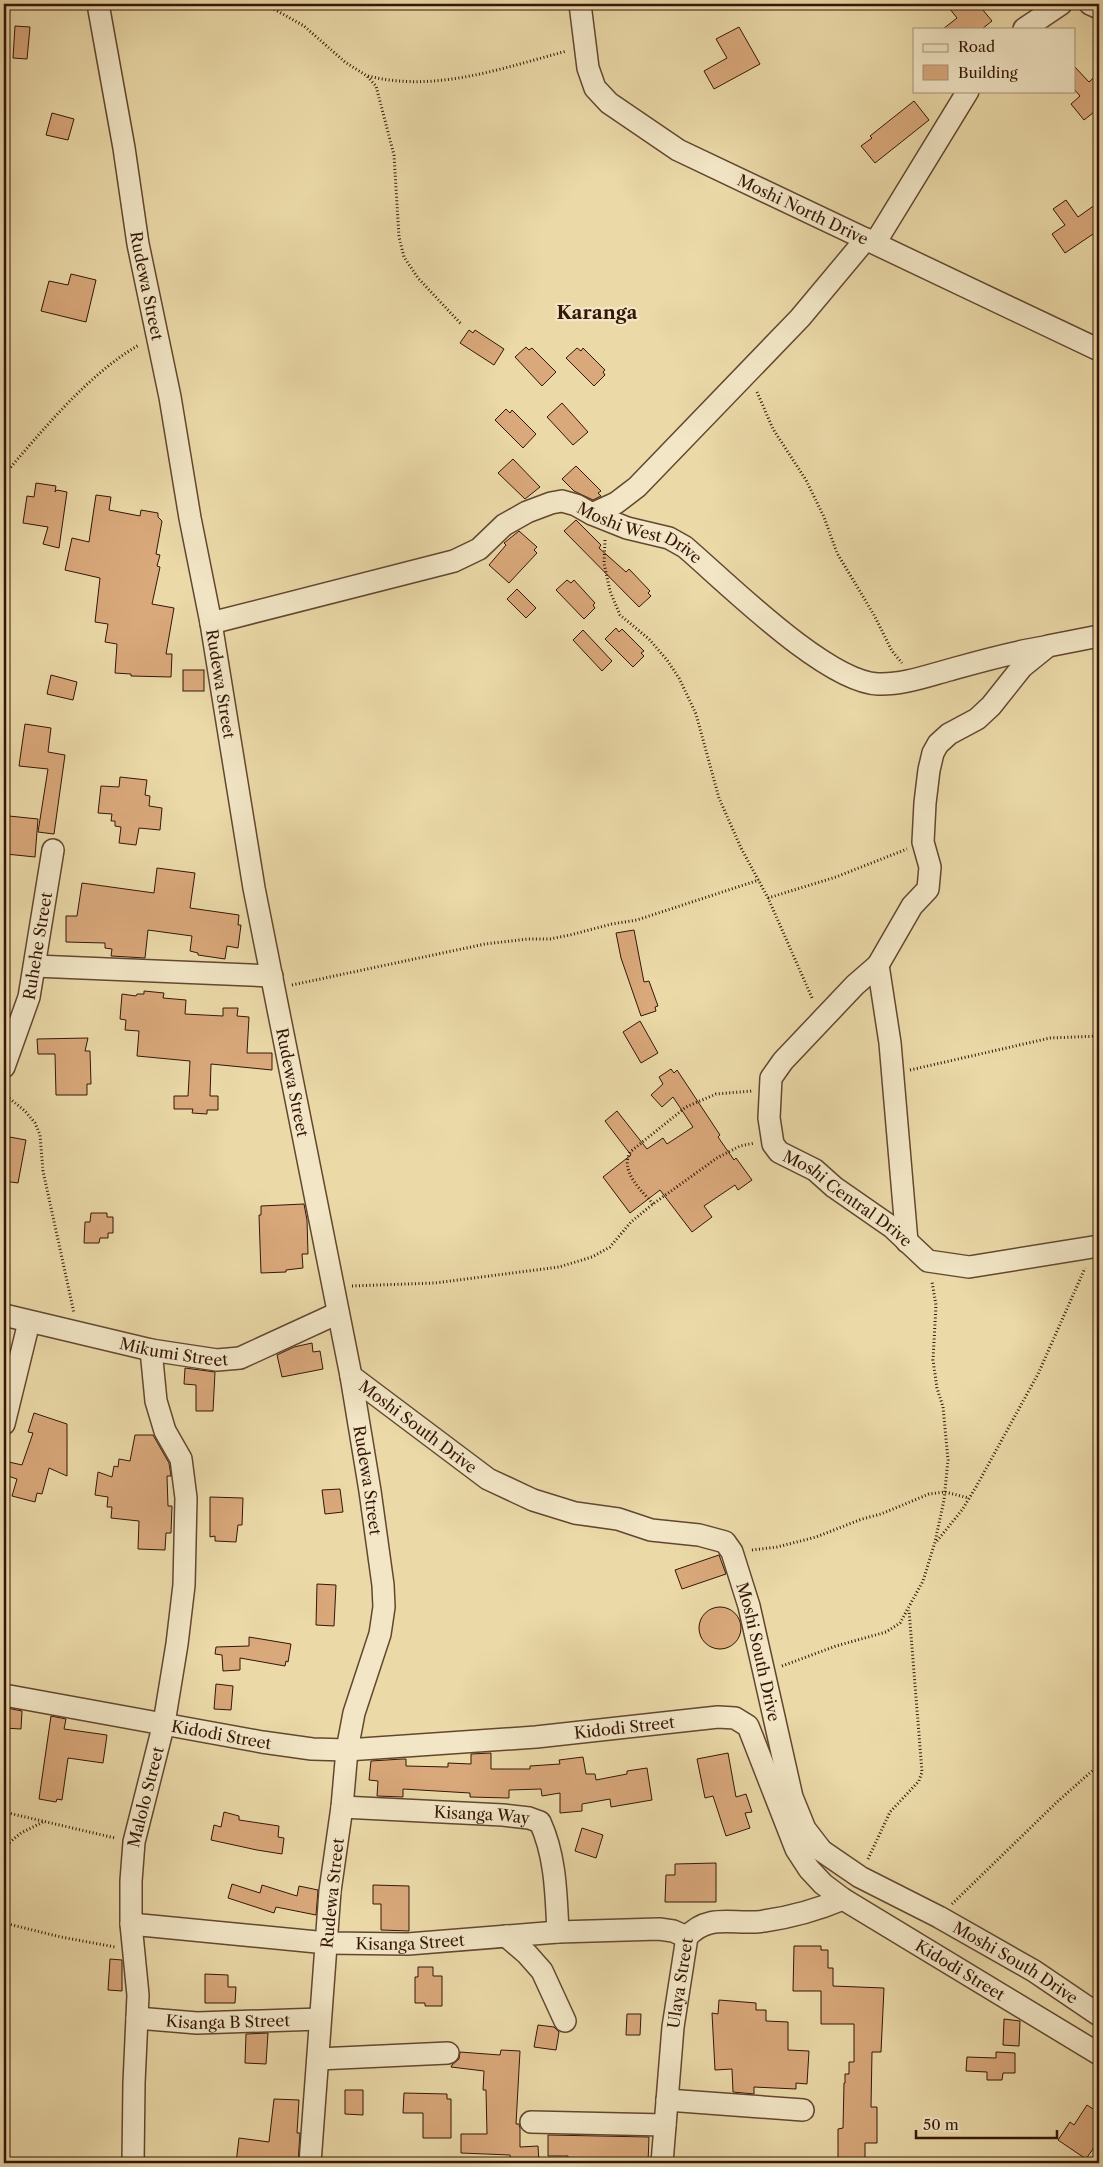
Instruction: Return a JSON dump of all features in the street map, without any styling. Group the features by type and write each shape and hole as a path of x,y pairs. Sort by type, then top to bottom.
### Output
{"street":[{"name":"Rudewa Street","path":"98,4 124,148 138,244 170,397 190,518 211,623 254,888 351,1376 383,1585 384,1607 380,1634 354,1713 347,1750 342,1807 330,1891 310,2163"},
{"name":"Moshi North Drive","path":"580,4 588,68 595,88 609,103 678,150 1099,350"},
{"path":"1025,28 1061,4"},
{"path":"1090,4 1099,8"},
{"path":"599,517 637,487 800,318 870,241 967,92"},
{"name":"Moshi West Drive","path":"211,623 454,561 478,549 504,525 527,512 562,501 576,505 627,528 669,538 685,547 798,645 842,674 861,681 879,684 914,680 1016,652 1048,646"},
{"name":"Moshi Central Drive","path":"928,1261 893,1228 834,1187 815,1170 779,1152 773,1144 769,1118 772,1078 783,1061 822,1018 854,985 878,965 912,906 928,889 930,867 924,842 925,803 929,770 938,744 950,734 977,719 991,706 1022,667 1048,646 1099,636"},
{"name":"Ruhehe Street","path":"4,1067 29,997 53,850"},
{"path":"878,965 892,1073 908,1242"},
{"path":"34,966 273,982"},
{"path":"928,1261 969,1267 1097,1246"},
{"name":"Mikumi Street","path":"4,1315 151,1350 217,1360 240,1358 338,1313"},
{"path":"4,1424 29,1322"},
{"name":"Malolo Street","path":"134,2163 134,2083 138,1974 133,1950 131,1924 131,1881 134,1842 164,1723 177,1644 184,1585 186,1498 182,1459 165,1430 156,1401 151,1350"},
{"name":"Moshi South Drive","path":"351,1376 488,1479 533,1500 575,1512 618,1519 650,1530 713,1538 725,1542 732,1552 749,1606 792,1797 805,1829 822,1850 860,1877 939,1917 1034,1970 1099,2015"},
{"name":"Kidodi Street","path":"4,1695 262,1742 347,1750 536,1737 718,1717 736,1718 748,1726 796,1849 809,1869 823,1884 843,1900 1099,2054"},
{"name":"Kisanga Way","path":"342,1807 503,1815 529,1818 540,1822 546,1835 555,1873 558,1932"},
{"name":"Ulaya Street","path":"662,2163 673,2027 687,1936 697,1926 717,1922 761,1922 808,1913 843,1900"},
{"name":"Kisanga Street","path":"131,1924 327,1943 408,1944 558,1932 659,1929 687,1936"},
{"path":"506,1936 527,1954 542,1972 565,2021"},
{"name":"Kisanga B Street","path":"137,2018 198,2023 320,2019"},
{"path":"318,2059 448,2053"},
{"path":"668,2100 803,2110"},
{"path":"532,2122 665,2125"}],"path":[{"path":"265,4 304,26 345,62 367,76 376,86 394,155 399,236 404,257 418,278 462,325"},
{"path":"367,76 390,82 473,77 586,46"},
{"path":"4,475 60,411 105,369 130,350 157,334"},
{"path":"747,371 773,429 806,480 824,517 837,553 874,615 892,652 914,680"},
{"path":"599,517 604,563 610,591 620,615 649,639 668,660 679,678 696,714 720,798 741,848 768,898 822,1018"},
{"path":"768,898 836,877 924,842"},
{"path":"273,982 485,944 570,936 612,924 637,920 759,880"},
{"path":"892,1073 1050,1038 1099,1036"},
{"path":"653,1204 629,1174 626,1160 630,1152 686,1107 716,1094 770,1090"},
{"path":"4,1094 26,1111 35,1122 40,1135 45,1178 78,1333"},
{"path":"334,1286 435,1283 559,1267 592,1257 610,1247 631,1222 653,1204 717,1158 740,1146 754,1143 773,1144"},
{"path":"935,1542 970,1498 1038,1374 1097,1246"},
{"path":"763,1672 836,1646 886,1632 900,1623 924,1582 935,1542 945,1492 948,1460 943,1407 937,1388 934,1360 936,1305 928,1261"},
{"path":"732,1552 777,1546 816,1537 862,1519 881,1514 929,1494 945,1492 970,1498"},
{"path":"860,1877 890,1812 919,1781 922,1772 909,1609"},
{"path":"939,1917 1057,1802 1092,1771 1099,1762"},
{"path":"4,1812 134,1842"},
{"path":"4,1847 21,1833 43,1822"},
{"path":"4,1923 61,1938 133,1950"}],"building":[{"path":"946,4 978,4 992,21 983,28 944,28 957,18"},
{"path":"15,26 30,27 27,59 13,58"},
{"path":"739,27 760,64 714,89 704,71 727,58 716,39"},
{"path":"1076,68 1089,82 1099,73 1099,108 1084,120 1071,104 1080,96 1076,91"},
{"path":"914,101 929,120 875,163 861,146 872,138 870,136"},
{"path":"52,113 74,119 68,140 46,135"},
{"path":"1066,200 1078,217 1099,202 1099,230 1065,253 1052,234 1065,225 1053,209"},
{"path":"71,274 96,280 86,322 41,311 49,281 68,285"},
{"path":"469,330 473,333 475,330 504,349 494,365 460,343"},
{"path":"526,347 529,350 532,348 556,372 542,386 515,357"},
{"path":"577,348 581,351 583,348 605,370 603,372 605,375 594,386 566,358"},
{"path":"562,403 588,432 573,445 547,417"},
{"path":"506,409 510,413 512,410 536,434 523,448 495,420"},
{"path":"513,459 540,487 525,499 498,473"},
{"path":"576,466 601,491 598,493 601,496 593,500 574,491 562,479"},
{"path":"36,483 56,486 55,492 57,490 67,492 59,548 43,544 48,527 23,523 27,496 34,497"},
{"path":"96,495 111,497 109,510 140,516 141,510 158,513 158,517 162,521 156,554 160,555 157,566 160,567 152,604 174,608 166,654 172,654 171,677 131,676 131,674 115,673 117,644 105,642 108,624 95,622 100,578 65,570 72,538 89,542"},
{"path":"576,520 601,545 599,548 626,572 629,569 650,591 648,593 651,596 639,607 564,531"},
{"path":"519,531 537,547 534,550 537,553 509,583 489,565 506,545 504,543"},
{"path":"567,580 571,583 574,580 595,603 593,605 595,608 584,619 556,590"},
{"path":"517,589 536,608 526,618 507,599"},
{"path":"616,628 619,632 622,629 644,651 641,653 644,656 633,667 605,639"},
{"path":"583,630 612,661 602,671 573,640"},
{"path":"183,670 204,670 204,691 183,691"},
{"path":"51,675 77,682 73,700 47,694"},
{"path":"25,724 51,728 48,752 65,755 54,834 38,832 48,769 19,766"},
{"path":"120,777 147,780 145,795 150,796 149,806 162,808 160,830 139,828 136,845 119,843 121,827 115,826 115,821 111,821 112,814 98,813 101,786 119,787"},
{"path":"9,816 38,819 35,857 6,854"},
{"path":"157,868 195,873 190,908 239,915 238,925 241,925 238,948 227,946 225,959 198,955 198,953 190,951 192,936 148,930 145,958 111,956 112,949 105,948 105,943 66,942 66,916 77,916 82,883 154,893"},
{"path":"634,930 644,982 649,981 658,1006 655,1007 656,1011 641,1016 621,958 616,933"},
{"path":"144,991 164,993 163,998 186,1000 185,1014 223,1016 223,1008 238,1008 237,1016 249,1017 247,1053 272,1053 272,1070 211,1064 210,1096 218,1096 218,1110 207,1110 207,1114 192,1113 193,1109 174,1109 174,1096 188,1096 190,1061 137,1056 139,1031 125,1030 126,1020 120,1019 122,994 136,996 137,994 144,994"},
{"path":"640,1021 658,1053 641,1063 623,1032"},
{"path":"88,1038 85,1051 90,1051 91,1084 87,1084 87,1095 56,1095 55,1054 38,1054 37,1039"},
{"path":"671,1069 674,1073 677,1070 720,1135 718,1137 734,1160 736,1158 752,1180 738,1190 735,1185 704,1206 712,1217 692,1232 660,1190 630,1213 603,1177 631,1155 605,1121 617,1111 647,1149 663,1138 667,1144 693,1127 673,1097 662,1107 651,1095 663,1084 659,1077"},
{"path":"4,1136 26,1140 18,1183 4,1181"},
{"path":"304,1204 307,1220 308,1254 302,1254 303,1268 286,1270 286,1272 261,1273 259,1215 261,1215 261,1206"},
{"path":"91,1213 107,1213 107,1217 113,1217 113,1233 108,1233 108,1238 100,1238 99,1243 84,1243 85,1222 90,1222"},
{"path":"312,1343 313,1352 320,1351 323,1369 282,1377 277,1355 294,1347"},
{"path":"185,1368 215,1372 213,1411 196,1411 196,1385 184,1384"},
{"path":"34,1413 67,1424 67,1476 49,1468 42,1494 37,1493 35,1502 12,1496 17,1479 5,1475 9,1462 22,1465 33,1433 28,1432"},
{"path":"135,1435 153,1435 169,1463 171,1476 167,1476 168,1506 172,1506 171,1533 166,1533 165,1550 138,1549 139,1521 111,1518 112,1507 107,1507 108,1497 95,1495 98,1472 112,1477 114,1466 118,1467 119,1459 130,1461"},
{"path":"340,1489 343,1512 325,1514 322,1490"},
{"path":"210,1497 243,1498 242,1525 238,1525 236,1542 215,1541 215,1536 210,1537"},
{"path":"719,1555 726,1574 682,1589 675,1570"},
{"path":"317,1584 336,1585 334,1626 316,1625"},
{"path":"720,1607 735,1613 741,1628 735,1643 720,1649 705,1643 699,1628 705,1613"},
{"path":"249,1637 291,1644 288,1662 286,1661 285,1666 240,1658 240,1670 223,1671 222,1655 215,1654 216,1647 249,1646"},
{"path":"216,1684 233,1686 231,1710 214,1709"},
{"path":"7,1708 22,1711 21,1729 4,1728 4,1712 6,1712"},
{"path":"51,1716 66,1719 64,1729 107,1735 103,1763 68,1758 62,1800 57,1799 56,1802 39,1799"},
{"path":"491,1753 491,1769 530,1769 530,1766 560,1764 559,1760 583,1757 586,1774 595,1774 596,1780 627,1774 627,1771 647,1768 652,1800 611,1807 610,1799 582,1804 582,1811 560,1813 560,1793 542,1796 541,1789 509,1790 509,1798 470,1797 470,1793 403,1789 403,1797 377,1796 378,1781 369,1780 371,1761 406,1759 406,1766 448,1767 448,1763 471,1764 471,1754"},
{"path":"728,1753 736,1797 746,1794 752,1812 745,1813 750,1828 726,1836 713,1796 705,1798 697,1759"},
{"path":"224,1812 239,1816 239,1820 279,1826 278,1837 284,1838 282,1854 211,1840 214,1825 221,1827"},
{"path":"582,1828 603,1835 596,1858 575,1851"},
{"path":"716,1863 716,1902 665,1902 666,1875 675,1875 675,1864"},
{"path":"232,1884 260,1893 262,1885 297,1896 299,1886 318,1890 316,1915 276,1907 274,1913 228,1898"},
{"path":"373,1885 409,1886 409,1931 381,1930 381,1904 373,1904"},
{"path":"794,1946 821,1946 821,1950 828,1950 828,1968 833,1968 833,1986 884,1988 881,2052 872,2052 871,2107 877,2107 877,2143 865,2143 865,2163 838,2163 838,2129 843,2128 845,2074 849,2074 849,2062 854,2062 854,2024 821,2024 821,1991 793,1991"},
{"path":"110,1959 122,1960 122,1991 108,1990"},
{"path":"418,1967 433,1967 433,1976 442,1976 442,2006 425,2006 425,2003 415,2003 415,1977 418,1977"},
{"path":"205,1974 228,1975 228,1987 236,1987 235,2003 205,2003"},
{"path":"719,2000 756,2003 756,2010 766,2010 766,2021 788,2022 788,2050 809,2051 807,2084 796,2083 796,2089 754,2087 754,2094 733,2092 732,2069 715,2070 712,2013 718,2014"},
{"path":"627,2014 641,2014 640,2035 626,2035"},
{"path":"1004,2019 1020,2021 1019,2046 1003,2045"},
{"path":"538,2025 554,2027 559,2032 556,2050 534,2047"},
{"path":"268,2033 266,2064 245,2063 246,2034"},
{"path":"501,2050 520,2051 516,2124 519,2124 520,2128 520,2147 538,2146 539,2163 511,2163 510,2155 461,2153 461,2134 487,2134 486,2090 483,2090 484,2071 451,2067 459,2059 460,2052 500,2055"},
{"path":"996,2052 1015,2053 1015,2073 1003,2073 1002,2080 987,2080 987,2072 966,2071 967,2057 996,2058"},
{"path":"345,2090 363,2090 363,2115 345,2114"},
{"path":"404,2093 447,2094 447,2099 451,2099 451,2138 423,2138 423,2113 403,2113"},
{"path":"274,2099 299,2100 297,2133 300,2133 298,2163 236,2163 239,2138 269,2142"},
{"path":"1087,2105 1099,2113 1099,2140 1086,2159 1058,2140 1070,2122 1074,2125"},
{"path":"548,2135 649,2137 648,2163 568,2163 568,2156 548,2156"}],"district":[{"name":"Karanga","path":"597,312"}]}
